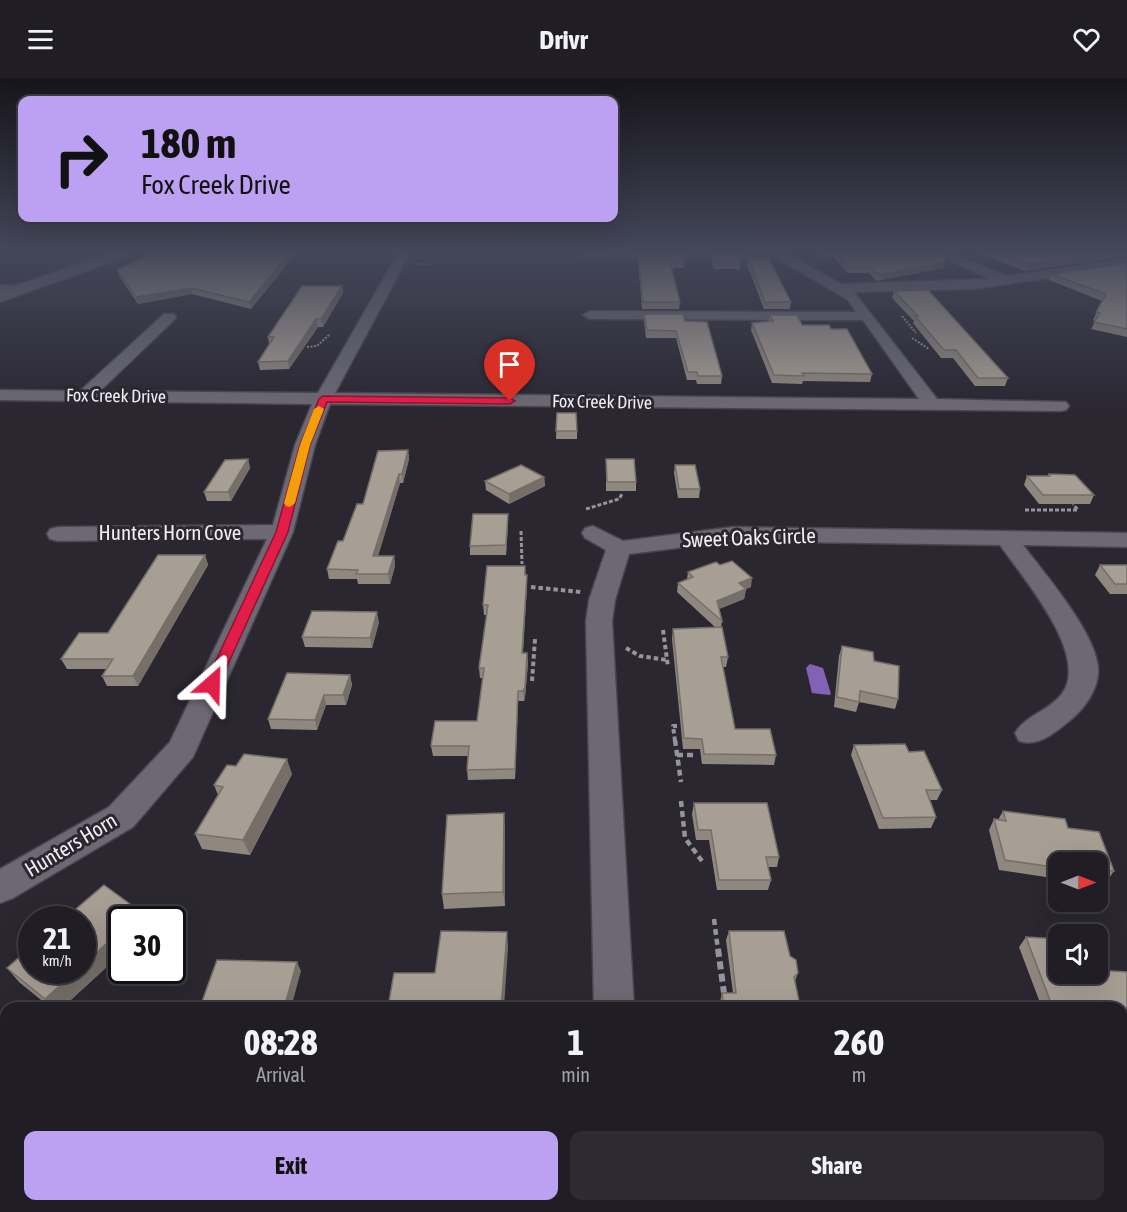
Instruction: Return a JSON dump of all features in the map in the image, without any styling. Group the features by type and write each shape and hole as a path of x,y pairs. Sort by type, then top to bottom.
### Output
{"street":[{"name":"Hunters Horn","path":"0,887 121,817 182,749 282,532 305,445 323,399 374,305"},
{"path":"859,305 932,405"},
{"path":"591,315 867,316"},
{"path":"85,396 169,317"},
{"name":"Fox Creek Drive","path":"0,395 1060,406"},
{"name":"Hunters Horn Cove","path":"58,534 282,532"},
{"path":"593,533 619,548 599,615 614,1002"},
{"name":"Sweet Oaks Circle","path":"619,548 733,534 1127,540"},
{"path":"1007,539 1077,644 1084,667 1080,687 1073,699 1064,709 1030,733"}],"path":[{"path":"902,316 916,333"},
{"path":"308,347 317,346 330,334"},
{"path":"912,338 929,350"},
{"path":"586,509 619,499 622,494"},
{"path":"1025,510 1078,510 1073,504"},
{"path":"520,531 522,564"},
{"path":"531,587 588,592"},
{"path":"663,630 668,667"},
{"path":"532,681 535,639"},
{"path":"621,641 624,647 640,656 668,660"},
{"path":"677,726 673,726 681,783"},
{"path":"677,755 697,755"},
{"path":"681,801 685,838 702,861"},
{"path":"714,919 724,993"}],"shaded area":[{"path":"810,664 823,668 831,694 812,693 806,668"}],"building":[{"path":"289,305 330,305 321,319 316,319 288,361 258,362 274,337 268,337"},
{"path":"907,305 942,305 1008,378 978,378 956,350 944,350 915,316 918,316"},
{"path":"1100,305 1127,305 1127,329 1094,322 1100,313 1096,312"},
{"path":"644,314 683,314 685,321 707,322 722,376 698,376 697,372 688,372 676,331 647,330"},
{"path":"770,315 797,315 802,325 829,325 831,329 847,329 872,374 774,375 752,323 773,321"},
{"path":"557,413 576,413 577,431 556,431"},
{"path":"408,450 402,474 399,474 373,556 394,556 388,574 356,574 358,570 327,569 338,541 343,541 357,504 363,504 378,451"},
{"path":"248,459 228,492 204,492 225,460"},
{"path":"606,459 634,459 636,482 607,482"},
{"path":"521,465 544,477 509,494 485,481"},
{"path":"675,465 695,465 700,489 679,489"},
{"path":"1049,474 1075,475 1094,495 1043,495 1027,476 1050,476"},
{"path":"473,514 508,514 506,545 470,546"},
{"path":"158,555 205,555 133,676 102,676 113,659 61,659 79,633 108,633"},
{"path":"732,561 752,578 739,583 746,589 717,601 722,621 678,583 693,577 688,572 716,562 720,565"},
{"path":"1100,565 1127,565 1127,584 1115,584"},
{"path":"487,566 525,566 525,575 527,575 522,653 527,653 525,687 523,691 518,691 515,769 467,770 469,746 431,746 435,721 477,721 484,668 479,668 488,605 483,605"},
{"path":"312,611 377,612 370,638 302,637"},
{"path":"722,627 728,657 721,657 735,729 770,729 776,755 704,754 702,739 684,738 673,629"},
{"path":"842,646 873,652 874,661 899,666 898,699 860,691 859,702 837,697"},
{"path":"287,673 350,675 343,695 324,695 315,720 268,719"},
{"path":"905,744 909,752 924,751 942,790 926,790 936,817 883,818 854,745"},
{"path":"244,754 287,759 243,840 195,834 223,787 214,785 227,765 236,766"},
{"path":"694,803 767,803 779,857 766,857 771,880 719,880 711,830 698,830"},
{"path":"1003,811 1065,819 1068,828 1099,832 1107,852 1048,852 1048,866 1005,860 994,819 1006,821"},
{"path":"504,813 503,892 442,894 447,815"},
{"path":"1108,855 1114,871 1108,870"},
{"path":"104,885 133,906 108,906 108,942 96,953 96,906 79,906"},
{"path":"441,931 507,932 501,1002 389,1002 394,973 435,973"},
{"path":"729,931 784,931 790,956 796,960 798,973 794,977 799,1001 818,1002 723,1002 722,993 736,993"},
{"path":"1026,937 1048,938 1048,984 1108,984 1108,971 1127,972 1127,1002 1051,1002"},
{"path":"18,958 18,977 7,968"},
{"path":"217,960 297,962 286,1002 202,1002"},
{"path":"27,984 62,984 45,999"}],"slow traffic":[{"path":"290,503 305,445 319,409"}],"route":[{"path":"212,684 282,532 305,445 323,399 510,401"}]}
